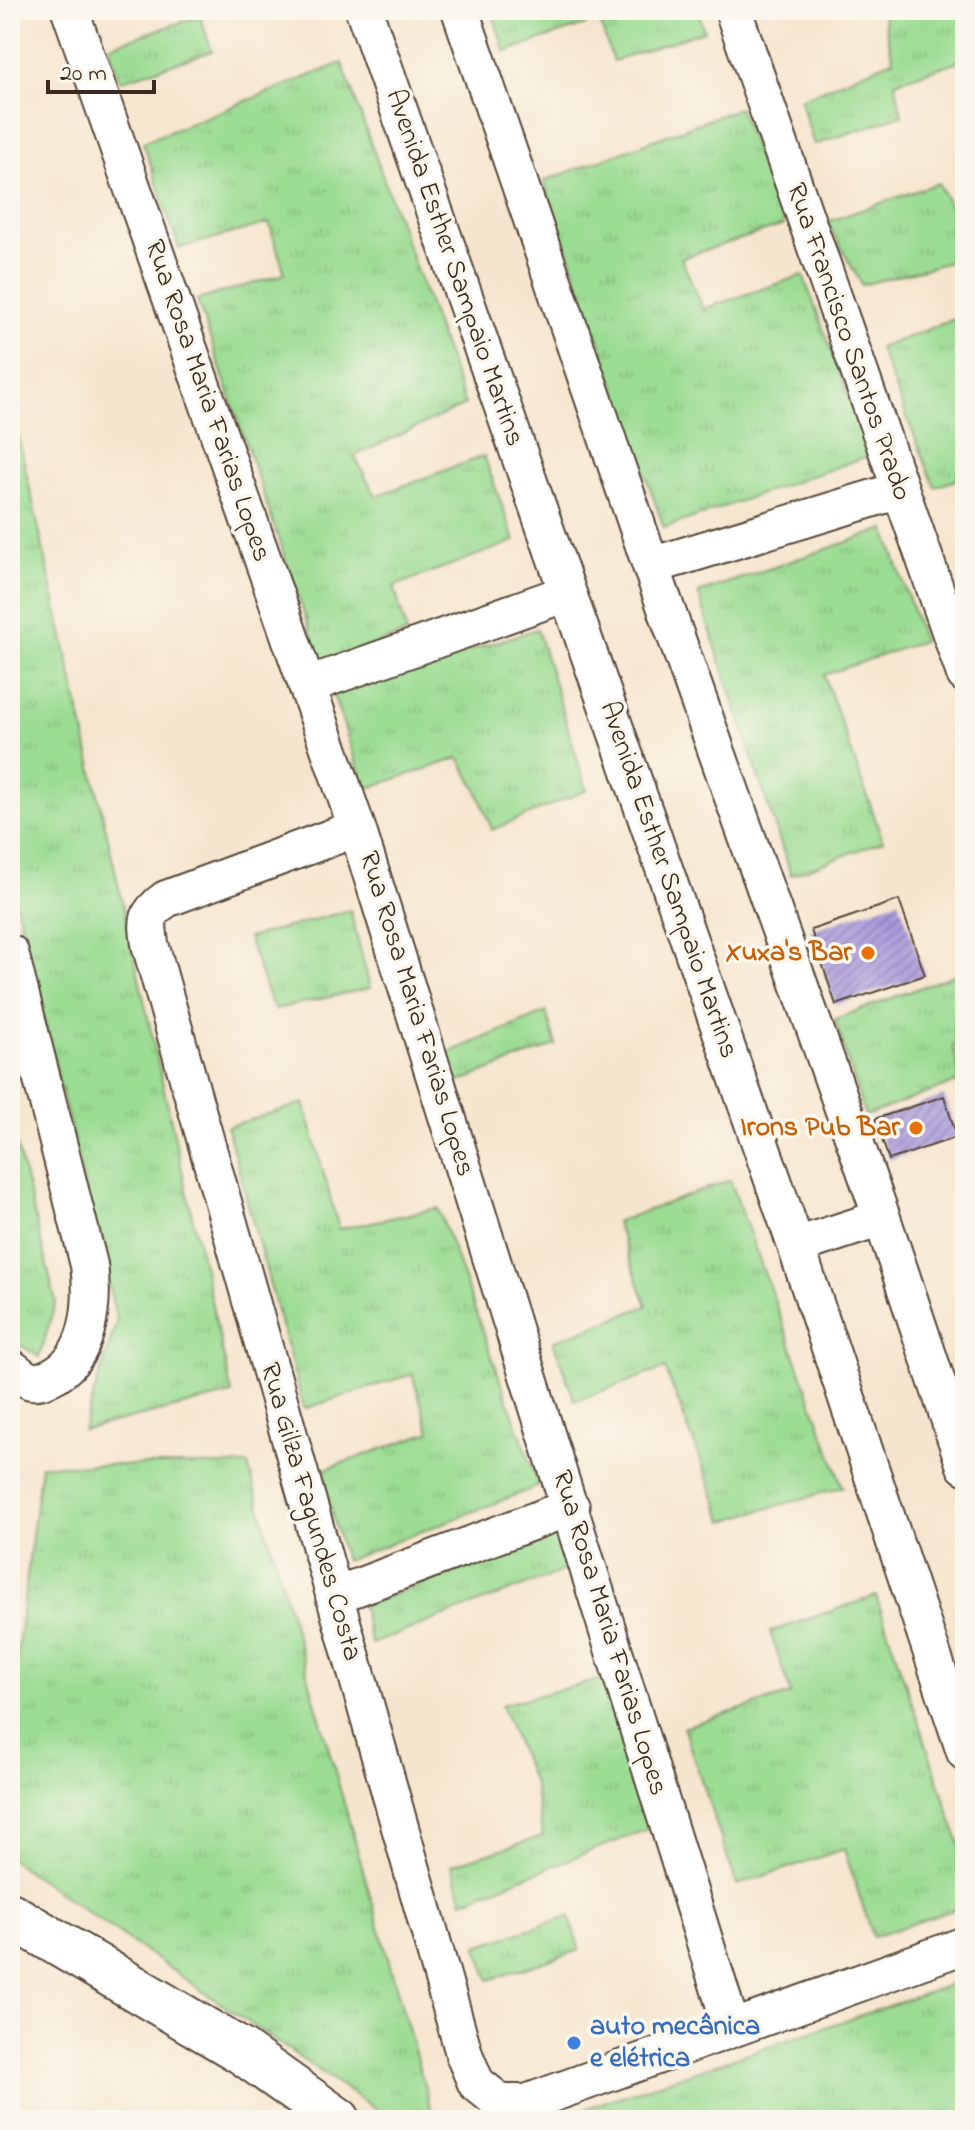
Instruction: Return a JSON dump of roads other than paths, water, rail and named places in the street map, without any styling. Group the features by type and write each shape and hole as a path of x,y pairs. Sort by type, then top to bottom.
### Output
{"main road":[{"path":"10,1915 241,2051 338,2120"}],"street":[{"name":"Rua Rosa Maria Farias Lopes","path":"70,10 357,828 732,2029"},
{"name":"Avenida Esther Sampaio Martins","path":"364,10 796,1246 965,1752"},
{"path":"460,10 651,566 882,1218 965,1466"},
{"name":"Rua Francisco Santos Prado","path":"733,10 965,674"},
{"path":"651,566 900,490"},
{"path":"308,685 567,593"},
{"name":"Rua Gilza Fagundes Costa","path":"357,828 166,899 152,909 147,924 150,944 465,2057 476,2083 501,2103 526,2103 732,2029"},
{"path":"10,953 89,1265 92,1289 84,1335 61,1372 43,1380 31,1381 10,1367"},
{"path":"796,1246 882,1218"},
{"path":"334,1596 571,1507"},
{"path":"732,2029 965,1945"}],"place":[{"name":"Xuxa's Bar","path":"868,953"},
{"name":"Irons Pub Bar","path":"916,1128"},
{"name":"auto mecânica e elétrica","path":"574,2043"}]}
